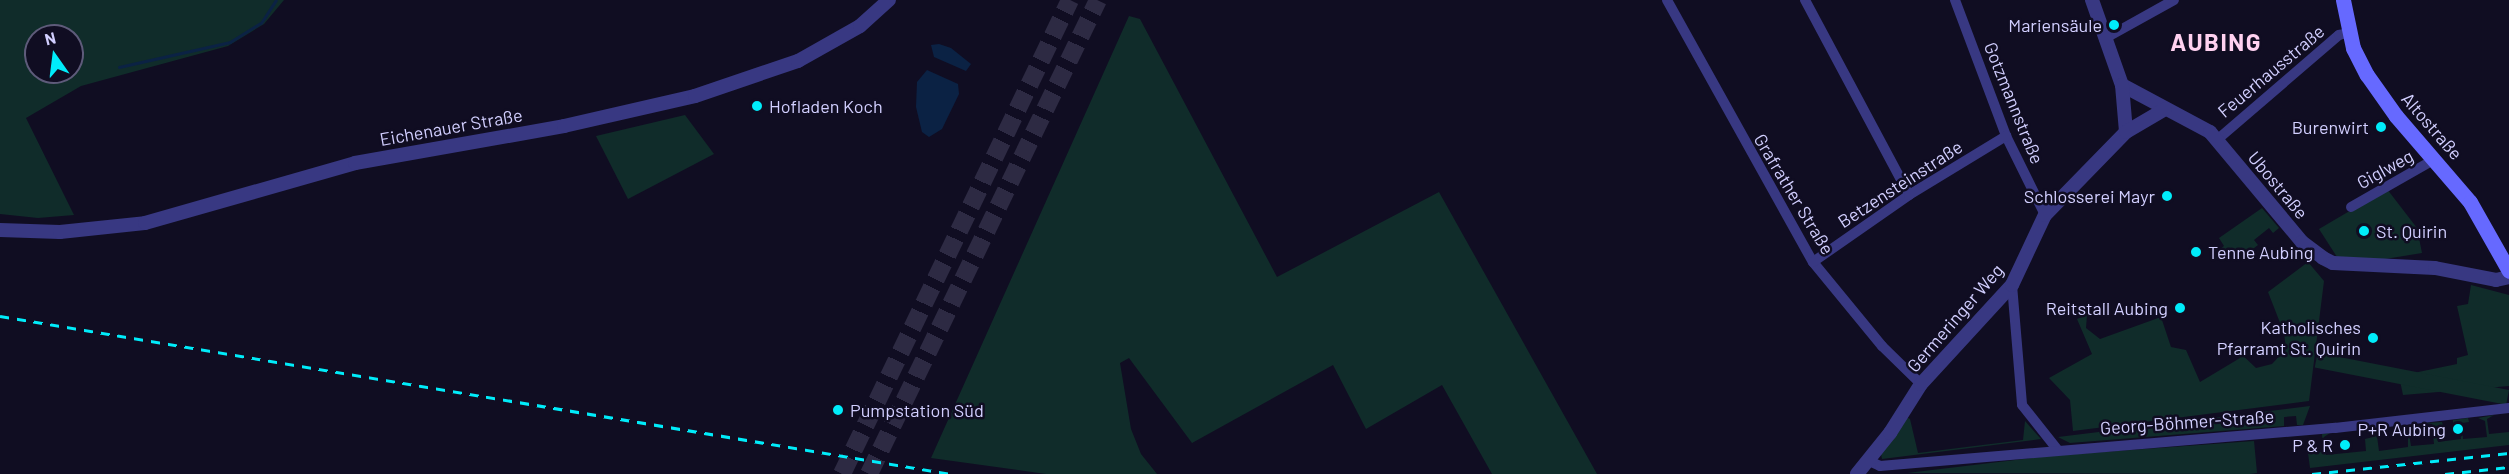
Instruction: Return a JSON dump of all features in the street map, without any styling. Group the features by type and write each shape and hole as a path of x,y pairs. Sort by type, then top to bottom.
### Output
{"main road":[{"name":"Altostraße","path":"2343,0 2348,33 2378,92 2470,202 2509,271"}],"street":[{"name":"Eichenauer Straße","path":"0,230 60,232 145,223 355,163 564,126 684,99 798,61 860,26 890,0"},
{"name":"Grafrather Straße","path":"1667,0 1813,262 1882,346 1921,384"},
{"path":"1805,0 1909,195"},
{"name":"Gotzmannstraße","path":"1955,0 2006,136 2045,215"},
{"path":"2091,0 2122,85 2126,132"},
{"path":"2104,39 2174,0"},
{"name":"Feuerhausstraße","path":"2218,139 2339,35 2348,33"},
{"name":"Ubostraße","path":"2122,85 2218,139 2301,242 2323,258 2333,262 2435,268 2496,280 2509,277"},
{"name":"Germeringer Weg","path":"1857,474 1869,461 1921,384 2012,285 2045,215 2126,132 2165,109"},
{"name":"Betzensteinstraße","path":"1813,262 1909,195 2006,136"},
{"name":"Giglweg","path":"2351,207 2435,159"},
{"path":"2012,285 2022,405 2057,449"},
{"name":"Georg-Böhmer-Straße","path":"1869,461 1880,466 2057,449 2335,428 2509,408"}],"green space":[{"path":"0,0 284,0 264,24 228,46 81,86 26,118 74,215 38,218 0,214"},
{"path":"1129,16 1140,19 1277,277 1439,192 1597,474 1492,474 1442,385 1366,429 1333,365 1192,443 1129,358 1120,363 1131,429 1141,454 1157,474 1046,474 931,458"},
{"path":"685,115 714,154 628,199 596,136"},
{"path":"2387,189 2417,228 2422,253 2379,260 2337,257 2319,229"},
{"path":"2262,208 2279,228 2273,233 2269,228 2254,240 2258,245 2240,259 2245,253 2242,249 2236,253 2232,248 2215,260 2212,255 2224,246 2219,238"},
{"path":"2308,262 2324,281 2309,401 2073,431 2070,400 2049,378 2092,354 2077,319 2087,315 2086,328 2100,339 2161,317 2171,347 2186,350 2200,382 2240,358 2235,348 2256,368 2272,364 2286,349 2284,333 2268,292"},
{"path":"2471,285 2509,295 2509,386 2403,395 2399,376 2457,364 2457,358 2468,355 2457,306 2468,304"},
{"path":"2318,353 2509,390 2506,405 2315,368"},
{"path":"2310,406 2303,425 2297,425 2296,416 2284,417 2284,426 2070,443 2058,437"},
{"path":"2494,415 2487,419 2489,434 2509,432 2509,445 2310,468 2308,453 2323,452 2322,434 2330,433 2324,437 2326,455 2366,451 2365,439 2377,436 2379,451 2408,447 2408,427 2411,446 2434,444 2432,424 2425,423 2442,422 2443,425 2436,426 2438,442 2461,439 2459,424 2453,424 2453,420 2468,418 2469,422 2462,423 2463,439 2487,437 2485,421 2478,418"},
{"path":"1906,417 1910,419 1918,453 2023,440 2025,421 2041,439 1882,459 1881,454"},
{"path":"2254,441 2257,473 2250,474 1907,473 2049,456"}],"water":[{"path":"939,44 951,48 971,64 966,71 934,57 931,45"},
{"path":"927,70 958,84 959,94 942,129 929,137 922,132 916,107 917,82"}],"waterway":[{"path":"119,67 230,42 261,23 276,0"}],"tunnel":[{"path":"842,474 1070,0"},
{"path":"869,474 1098,0"}],"railway":[{"path":"0,316 951,474"},
{"path":"2312,474 2509,453"},
{"path":"2445,474 2509,467"}],"place":[{"name":"Mariensäule","path":"2114,25"},
{"name":"Hofladen Koch","path":"757,106"},
{"name":"Burenwirt","path":"2381,127"},
{"name":"Schlosserei Mayr","path":"2167,196"},
{"name":"St. Quirin","path":"2364,231"},
{"name":"Tenne Aubing","path":"2196,252"},
{"name":"Reitstall Aubing","path":"2180,308"},
{"name":"Katholisches Pfarramt St. Quirin","path":"2373,338"},
{"name":"Pumpstation Süd","path":"838,410"},
{"name":"P+R Aubing","path":"2458,429"},
{"name":"P & R","path":"2345,445"}],"district":[{"name":"AUBING","path":"2216,42"}]}
